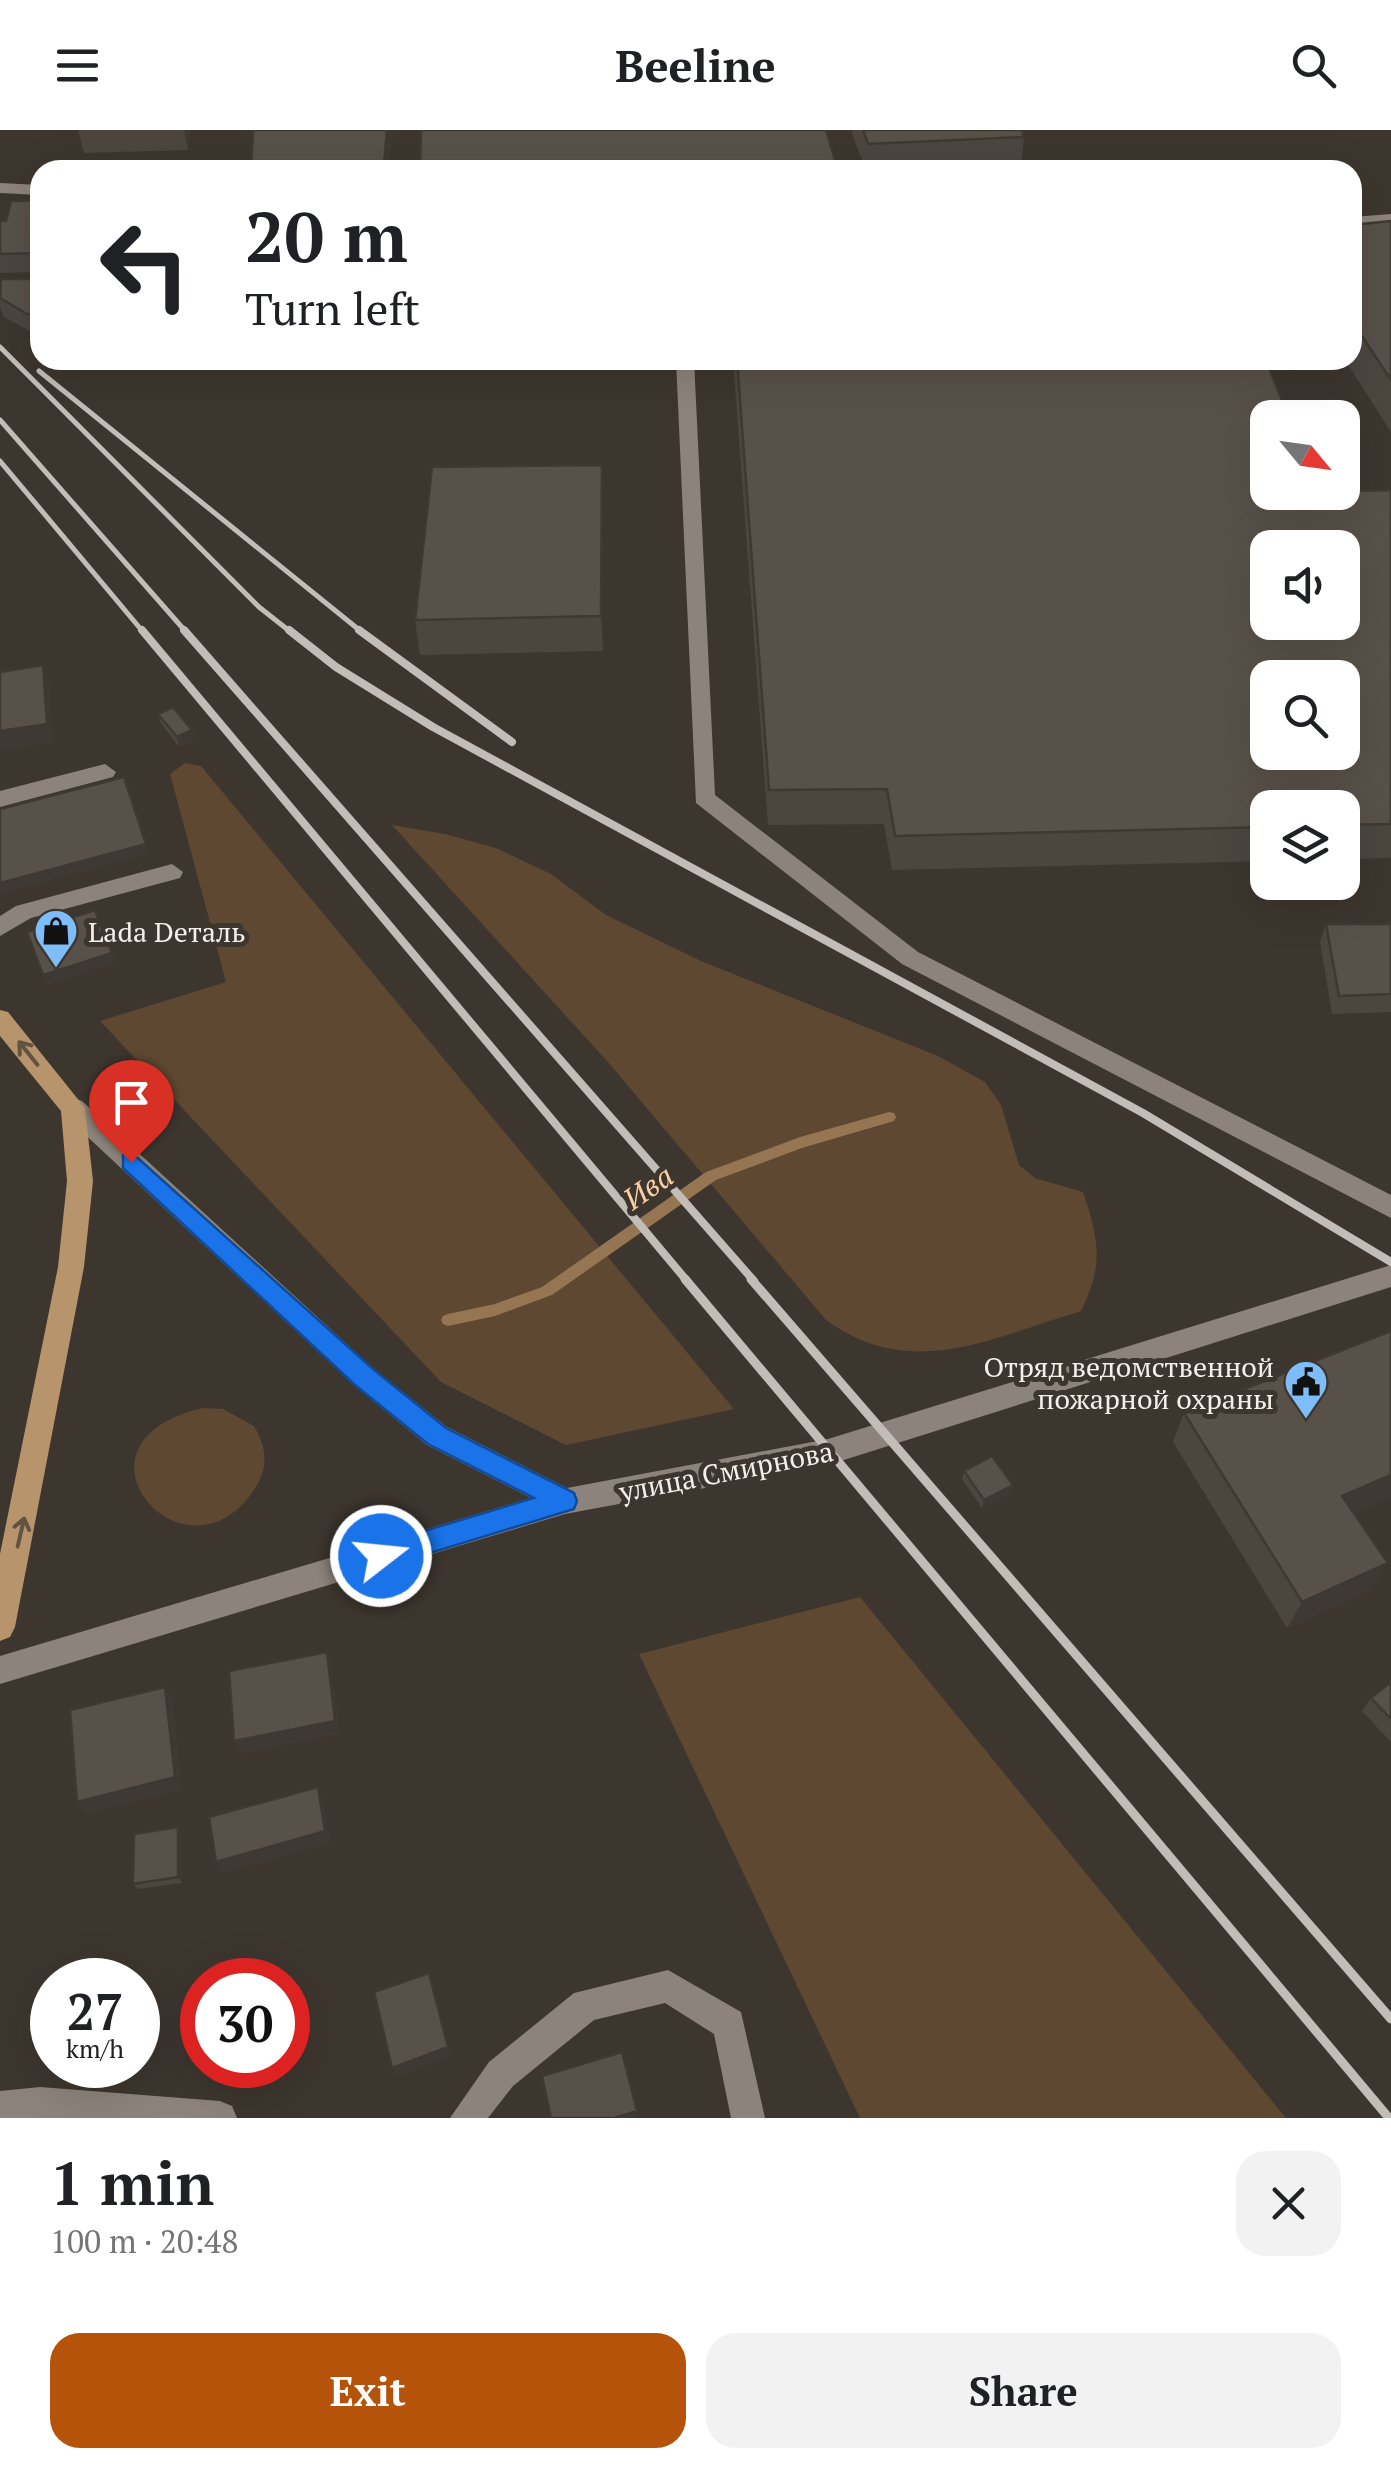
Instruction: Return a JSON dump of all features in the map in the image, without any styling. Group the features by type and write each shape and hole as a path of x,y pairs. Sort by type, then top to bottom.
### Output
{"main road":[{"path":"0,1018 73,1108 80,1181 71,1267 0,1627"}],"street":[{"path":"0,188 30,190"},
{"path":"1362,221 1391,219"},
{"path":"685,370 704,798 910,958 1391,1206"},
{"path":"0,799 105,772"},
{"path":"0,927 24,912 172,872"},
{"path":"73,1108 364,1377 437,1436 564,1501"},
{"name":"улица Смирнова","path":"0,1670 564,1501 828,1452 1386,1284"},
{"path":"467,2118 500,2074 586,2006 668,1986 729,2024 748,2118"},
{"path":"0,2108 40,2104 220,2118"}],"shaded area":[{"path":"185,763 201,766 734,1409 566,1445 441,1382 100,1021 226,982 170,774"},
{"path":"392,825 496,848 551,874 606,915 701,961 938,1056 985,1082 1001,1105 1019,1165 1035,1178 1083,1192 1097,1252 1093,1280 1081,1311 983,1342 920,1352 889,1349 858,1339 826,1320 607,1061"},
{"path":"203,1408 223,1409 254,1426 264,1450 264,1466 254,1490 226,1517 196,1525 168,1518 146,1500 135,1476 138,1450 159,1426"},
{"path":"860,1597 1286,2118 860,2118 639,1654"}],"building":[{"path":"253,130 387,130 384,160 251,160"},
{"path":"421,130 826,130 835,160 420,160"},
{"path":"863,130 1022,130 1024,137 868,144"},
{"path":"30,200 30,253 0,254 0,221 6,221 11,201"},
{"path":"1391,221 1391,380 1362,336 1362,224"},
{"path":"1,279 30,279 30,314 0,298"},
{"path":"738,370 1270,370 1282,400 1250,400 1250,510 1360,510 1360,491 1391,490 1391,824 1360,825 1360,790 1250,790 1250,827 895,836 887,789 769,790"},
{"path":"602,465 601,616 415,620 432,467"},
{"path":"43,665 47,724 0,731 0,672"},
{"path":"173,707 192,730 177,737 158,714"},
{"path":"124,777 146,844 0,883 0,809"},
{"path":"95,910 112,953 43,975 27,932"},
{"path":"1326,924 1391,924 1391,994 1339,996"},
{"path":"1391,1331 1391,1475 1342,1496 1388,1563 1302,1602 1184,1413"},
{"path":"992,1456 1013,1485 984,1500 964,1471"},
{"path":"327,1652 335,1721 234,1741 229,1671"},
{"path":"1391,1682 1391,1719 1371,1698"},
{"path":"165,1687 175,1777 77,1802 70,1710"},
{"path":"318,1787 325,1831 216,1862 209,1817"},
{"path":"178,1827 178,1877 133,1884 134,1834"},
{"path":"429,1973 448,2047 392,2068 374,1992"},
{"path":"622,2052 637,2111 614,2118 551,2118 542,2076"}],"waterway":[{"name":"Ива","path":"448,1320 495,1310 547,1291 711,1176 800,1143 889,1117"}],"railway":[{"path":"0,347 259,607 292,633"},
{"path":"39,371 362,632"},
{"path":"0,420 187,633"},
{"path":"0,461 144,633"},
{"path":"142,630 687,1281"},
{"path":"184,630 754,1281"},
{"path":"289,630 336,667 433,727 1143,1113 1391,1262"},
{"path":"362,632 512,742"},
{"path":"685,1279 1389,2118"},
{"path":"751,1279 1391,2019"}],"place":[{"name":"Lada Dеталь","path":"56,969"},
{"name":"Отряд ведомственной пожарной охраны","path":"1306,1420"}],"route":[{"path":"131,1162 364,1377 437,1436 564,1501 381,1556"}]}
